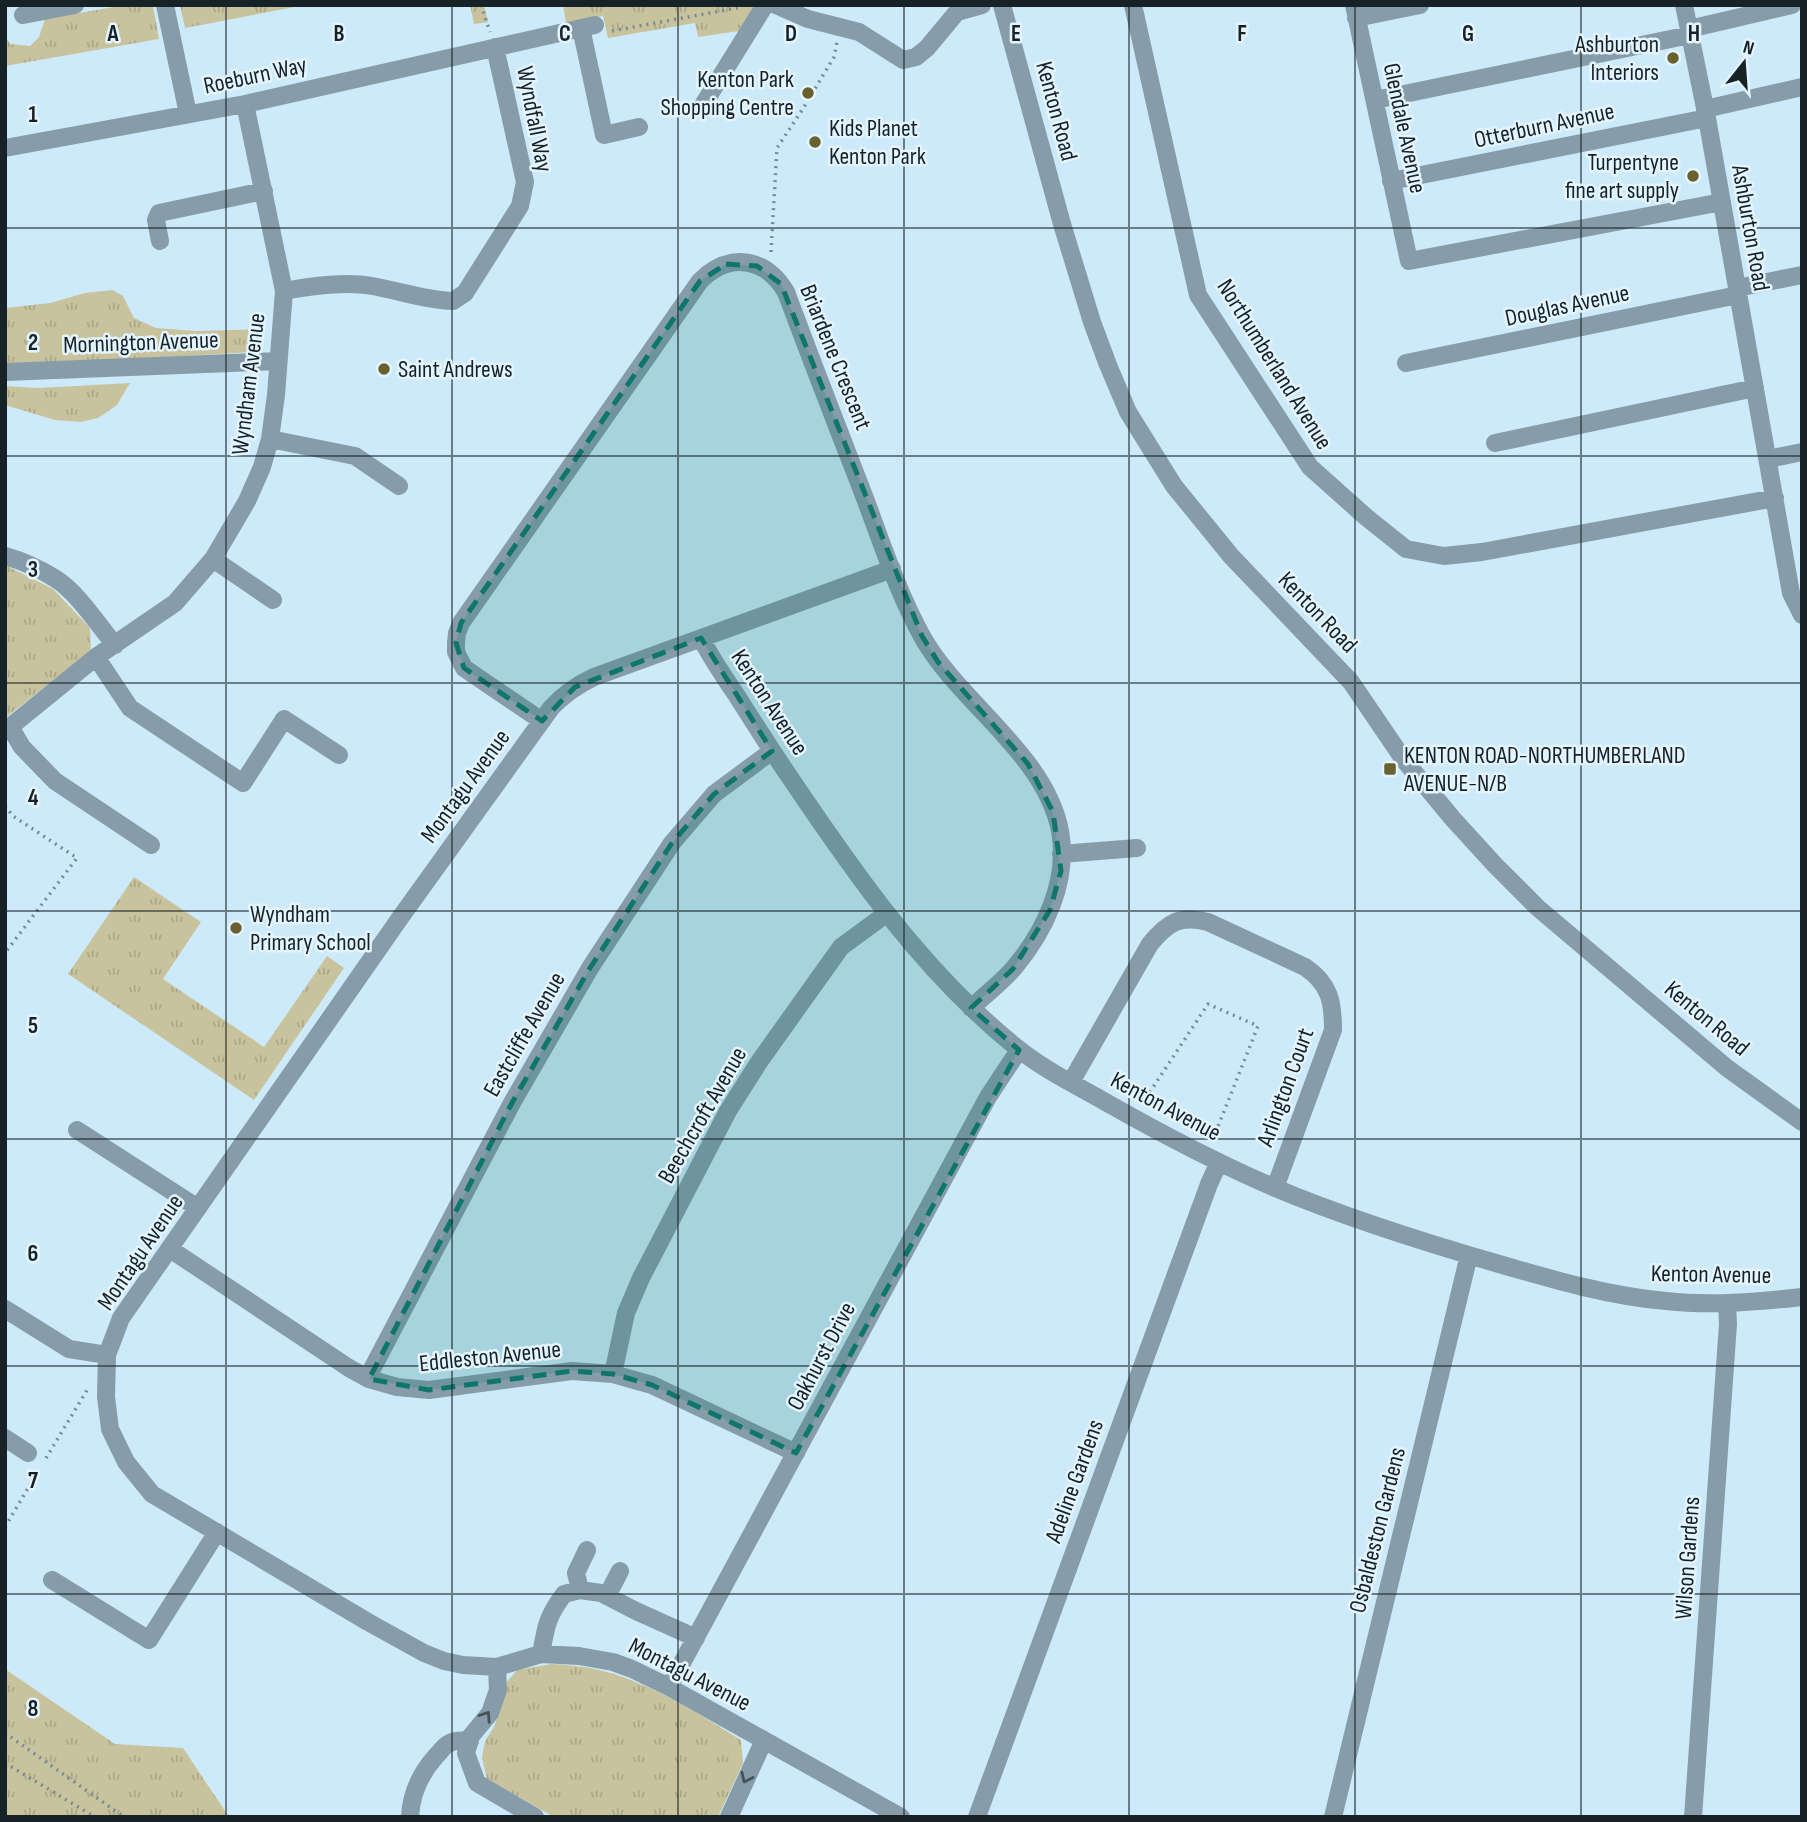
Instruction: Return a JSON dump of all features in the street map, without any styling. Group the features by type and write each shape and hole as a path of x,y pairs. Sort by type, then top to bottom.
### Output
{"street":[{"path":"23,15 75,5"},
{"path":"165,5 188,114"},
{"path":"703,105 765,5"},
{"path":"776,5 808,19 859,32 903,60 916,57 927,48 957,12 982,5"},
{"name":"Kenton Road","path":"1002,5 1062,224 1096,332 1128,412 1174,485 1231,555 1351,682 1404,760 1452,819 1495,865 1538,908 1727,1068 1801,1122"},
{"name":"Northumberland Avenue","path":"1133,5 1198,295 1310,467 1406,549 1444,556 1482,552 1775,498"},
{"path":"1355,11 1420,5"},
{"name":"Ashburton Road","path":"1684,5 1706,114 1791,593 1802,615"},
{"path":"1375,100 1690,32 1792,5"},
{"name":"Glendale Avenue","path":"1355,11 1409,261 1722,202"},
{"path":"588,27 604,135 639,127"},
{"name":"Roeburn Way","path":"5,148 245,104 588,27"},
{"name":"Wyndfall Way","path":"284,291 318,285 369,285 432,300 453,301 464,293 520,206 525,182 495,47"},
{"name":"Otterburn Avenue","path":"1391,181 1706,114 1802,87"},
{"name":"Wyndham Avenue","path":"8,729 96,657 175,603 213,559 247,501 262,467 270,439 276,395 284,291 245,104"},
{"path":"160,241 156,220 159,213 264,191"},
{"name":"Briardene Crescent","path":"542,721 464,668 456,652 461,623 700,281 716,268 737,262 757,265 770,273 786,292 892,569 922,636 938,662 1028,764 1043,787 1060,831 1061,871 1057,891 1041,929 1013,969 971,1008"},
{"name":"Douglas Avenue","path":"1406,363 1738,292 1802,275"},
{"name":"Mornington Avenue","path":"5,372 278,361"},
{"path":"1494,443 1755,388"},
{"path":"270,439 355,456 399,486"},
{"path":"1768,459 1802,452"},
{"path":"5,556 58,580 115,645"},
{"path":"213,559 273,600"},
{"name":"Montagu Avenue","path":"892,569 594,677 562,696 400,918 121,1318 107,1355 106,1397 110,1429 126,1462 152,1494 424,1653 463,1665 497,1667 541,1654 579,1656 612,1662 669,1687 901,1817"},
{"name":"Kenton Avenue","path":"701,638 829,836 887,914 971,1008 1019,1050 1071,1082 1133,1118 1275,1188 1370,1224 1469,1255 1576,1286 1664,1301 1727,1303 1802,1297"},
{"path":"96,657 130,708 243,783 284,719 339,755"},
{"path":"8,729 55,781 151,845"},
{"name":"Eastcliffe Avenue","path":"369,1379 513,1101 590,968 672,843 714,794 772,751"},
{"path":"1061,854 1137,848"},
{"name":"Beechcroft Avenue","path":"613,1374 626,1312 728,1111 841,947 887,914"},
{"name":"Arlington Court","path":"1071,1082 1150,944 1161,930 1172,922 1193,918 1208,922 1305,967 1317,976 1330,996 1333,1030 1275,1188"},
{"name":"Oakhurst Drive","path":"669,1687 988,1097 1019,1050"},
{"path":"77,1130 198,1208"},
{"name":"Adeline Gardens","path":"977,1817 1209,1184 1213,1159"},
{"name":"Eddleston Avenue","path":"170,1249 369,1379 397,1387 429,1390 572,1371 613,1374 652,1385 796,1453"},
{"name":"Osbaldeston Gardens","path":"1333,1817 1469,1255"},
{"name":"Wilson Gardens","path":"1693,1817 1727,1338 1727,1303"},
{"path":"5,1310 69,1349 107,1355"},
{"path":"5,1461 16,1445"},
{"path":"52,1580 149,1640 217,1532"},
{"path":"580,1590 576,1573 587,1550"},
{"path":"607,1596 620,1571"},
{"path":"541,1654 546,1625 554,1608 564,1594 580,1590 601,1593 696,1638"},
{"path":"497,1667 498,1690 490,1713 476,1730 466,1753 477,1783 535,1817"},
{"path":"729,1817 764,1740"},
{"path":"410,1817 415,1788 429,1764 447,1744 470,1741"}],"path":[{"path":"481,5 495,47"},
{"path":"588,27 598,34 749,5"},
{"path":"770,273 777,148 834,57 841,27"},
{"path":"5,806 13,816 77,858 5,953"},
{"path":"1133,1118 1208,1004 1258,1026 1213,1159"},
{"path":"5,1527 86,1391"},
{"path":"5,1733 124,1817"},
{"path":"5,1763 95,1817"}],"highlighted area":[{"path":"726,264 757,266 781,284 922,636 938,662 1028,764 1053,812 1061,871 1050,910 1013,969 971,1008 1019,1050 796,1453 652,1385 613,1374 572,1371 429,1390 369,1379 513,1101 590,968 672,843 714,794 772,751 701,638 575,687 542,721 464,668 456,643 461,623 700,281"}],"green space":[{"path":"125,5 153,6 159,39 5,66 5,36 10,44 30,46 39,37 45,19"},
{"path":"180,5 305,5 185,28"},
{"path":"470,5 484,5 488,22 474,24"},
{"path":"563,5 755,5 739,31 698,37 695,23 608,38 603,16 566,23"},
{"path":"113,290 123,296 134,318 156,328 196,331 260,329 263,339 253,352 5,364 5,308 50,303 85,293"},
{"path":"130,383 117,405 98,418 81,422 55,420 5,405 5,386 38,388"},
{"path":"5,565 53,589 90,628 91,651 5,718"},
{"path":"134,877 201,922 163,979 264,1047 327,956 344,968 254,1100 68,974"},
{"path":"552,1664 595,1669 634,1681 653,1689 741,1740 743,1763 718,1817 554,1817 487,1779 482,1758 485,1741 494,1727 506,1683 517,1670"},
{"path":"5,1669 115,1744 183,1748 229,1817 5,1817"}],"place":[{"name":"Ashburton Interiors","path":"1673,58"},
{"name":"Kenton Park Shopping Centre","path":"808,93"},
{"name":"Kids Planet Kenton Park","path":"815,142"},
{"name":"Turpentyne fine art supply","path":"1693,176"},
{"name":"Saint Andrews","path":"384,369"},
{"name":"KENTON ROAD-NORTHUMBERLAND AVENUE-N/B","path":"1390,769"},
{"name":"Wyndham Primary School","path":"236,928"}]}
